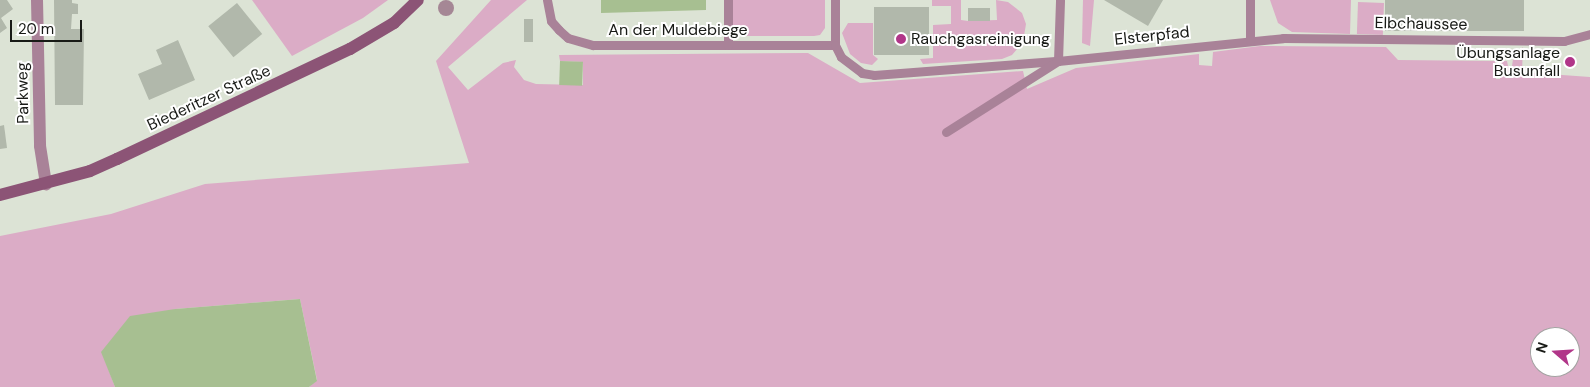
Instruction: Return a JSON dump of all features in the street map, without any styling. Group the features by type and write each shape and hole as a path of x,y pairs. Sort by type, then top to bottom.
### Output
{"street":[{"name":"Parkweg","path":"37,0 40,146 46,185"},
{"name":"Biederitzer Straße","path":"0,196 46,185 90,171 350,49 394,23 418,0"}],"lane":[{"name":"An der Muldebiege","path":"547,0 551,21 568,38 581,43 835,45"},
{"path":"728,0 728,45"},
{"path":"835,0 835,45"},
{"path":"946,132 1058,61 1060,0"},
{"path":"1250,0 1250,40"},
{"name":"Elbchaussee","path":"1250,40 1283,38 1564,41 1590,34"},
{"name":"Elsterpfad","path":"835,45 841,57 852,67 874,75 1058,61 1250,40"}],"shaded area":[{"path":"252,0 388,0 363,18 292,56"},
{"path":"491,0 527,0 448,67 468,90 503,63 516,60 514,67 524,80 536,84 583,85 583,62 560,61 559,55 808,53 860,83 1023,71 1027,89 1076,68 1199,54 1199,65 1212,66 1213,52 1260,46 1386,47 1398,60 1495,61 1496,79 1500,79 1501,61 1507,61 1508,66 1512,66 1513,59 1523,47 1522,72 1590,77 1590,387 309,387 317,380 300,299 175,309 102,352 115,387 0,387 0,236 111,214 205,184 469,163 436,61"},
{"path":"601,0 706,0 706,10 601,13"},
{"path":"732,0 825,0 825,28 820,35 814,36 739,36 732,26"},
{"path":"932,0 961,0 961,20 968,21 997,20 996,0 1008,2 1022,13 1026,24 1023,42 1012,55 1002,59 923,64 920,59 933,58 933,25 951,24 951,6 932,6"},
{"path":"1083,0 1094,0 1090,46 1082,43"},
{"path":"1270,0 1351,0 1350,34 1292,32 1278,23"},
{"path":"1358,2 1384,3 1383,35 1357,34"},
{"path":"848,23 873,23 873,55 878,59 872,65 861,63 850,54 842,33"},
{"path":"560,61 583,62 582,86 559,85"},
{"path":"300,299 317,381 309,387 115,387 101,352 130,316 175,309"}],"building":[{"path":"0,0 7,0 13,9 1,18 7,28 0,33"},
{"path":"54,0 72,0 72,3 78,4 78,14 72,14 71,29 84,29 83,105 55,105"},
{"path":"1104,0 1163,0 1148,26"},
{"path":"1385,0 1524,0 1524,31 1385,31"},
{"path":"237,3 262,34 233,57 208,26"},
{"name":"Rauchgasreinigung","path":"874,7 929,7 929,55 874,55"},
{"path":"968,8 990,8 990,21 968,21"},
{"path":"524,19 533,19 533,42 524,42"},
{"path":"178,40 195,80 149,100 138,74 162,64 156,50"},
{"path":"4,125 7,148 0,149 0,126"}],"place":[{"name":"Rauchgasreinigung","path":"901,39"},
{"name":"Übungsanlage Busunfall","path":"1570,62"}]}
